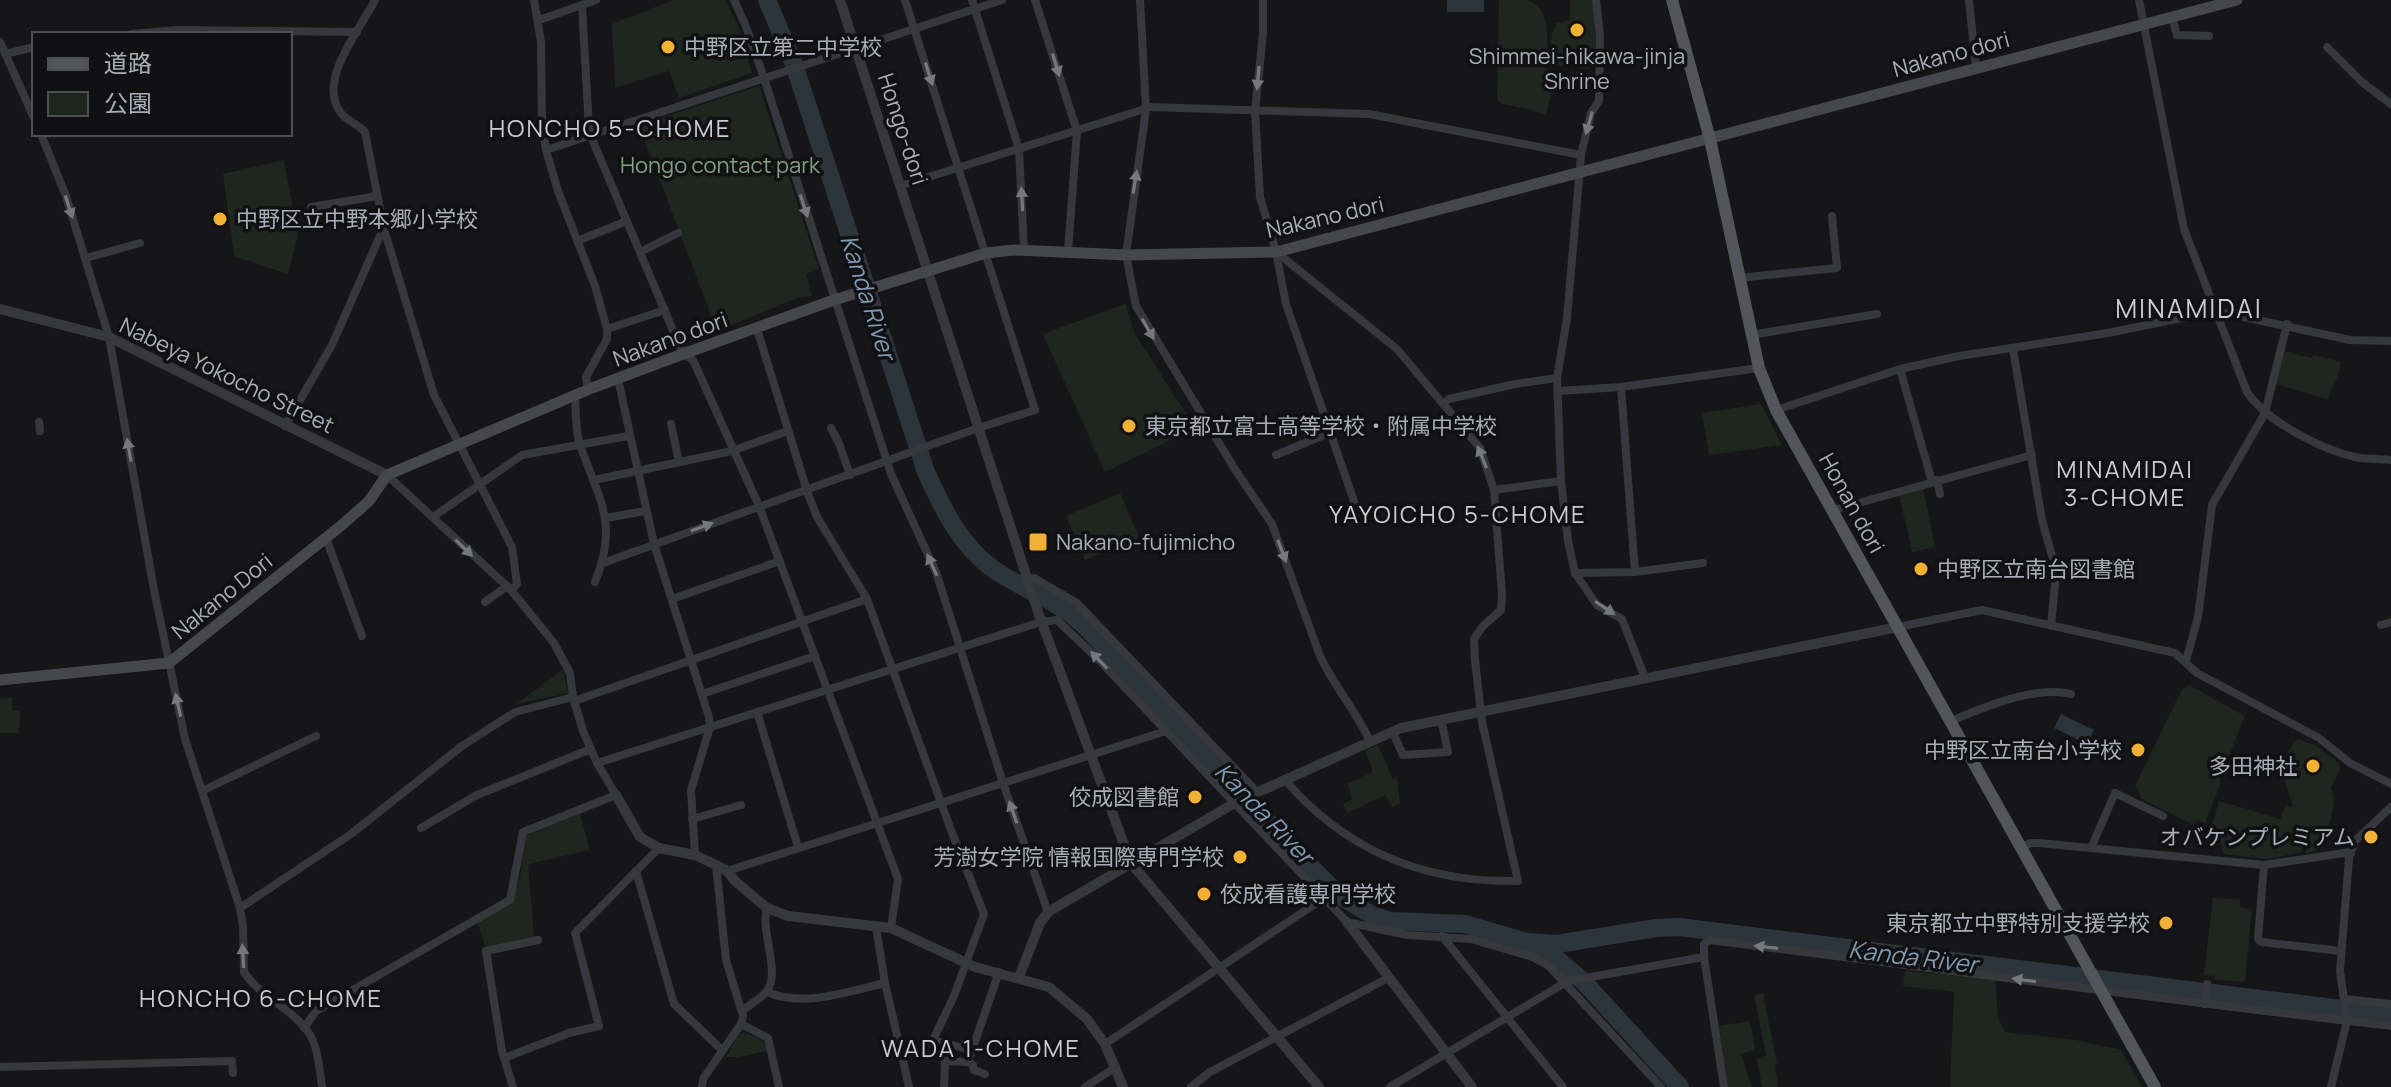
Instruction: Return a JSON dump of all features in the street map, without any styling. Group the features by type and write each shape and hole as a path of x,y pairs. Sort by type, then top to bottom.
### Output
{"main road":[{"name":"Honan dori","path":"1672,0 1710,139 1759,368 1776,410 2155,1087"},
{"name":"Nakano dori","path":"387,475 575,395 683,354 834,300 986,253 1024,250 1126,255 1276,252 2237,0"},
{"name":"Nakano Dori","path":"0,680 169,663 369,501 387,475"}],"street":[{"path":"375,0 333,81 333,99 343,116 365,132 384,229 434,395 512,547 517,584 485,602"},
{"path":"534,0 541,42 542,123 546,150 595,286 607,329 607,339 586,377 588,390"},
{"path":"537,18 542,19 596,0"},
{"path":"734,0 764,78 887,461 936,572 1048,912"},
{"name":"Hongo-dori","path":"840,0 1041,622 1131,863 1319,1087"},
{"path":"603,563 1035,410 905,0"},
{"path":"546,150 856,49 974,4 1002,0"},
{"path":"1035,0 1077,131 1068,252"},
{"path":"1140,0 1146,109 1126,255 1136,306 1236,471 1272,524 1320,656 1370,741"},
{"path":"1263,0 1255,111 1260,197 1276,252 1286,304 1356,507"},
{"path":"1596,0 1600,36 1599,101 1591,113 1582,151 1567,318 1557,378 1561,481 1575,573 1597,605 1622,619 1645,678"},
{"path":"1969,0 1976,67"},
{"path":"2139,0 2184,229 2247,392 2265,413 2331,450 2360,458 2391,460"},
{"path":"974,4 1019,149 1024,250"},
{"path":"582,6 591,134 683,354 693,360 759,506 780,561 898,879 891,928"},
{"path":"2172,17 2177,35 2209,36"},
{"path":"154,32 357,32"},
{"path":"0,42 32,114"},
{"path":"5,54 32,47"},
{"path":"2327,47 2391,104"},
{"path":"900,186 1151,107 1369,114 1582,151"},
{"path":"42,136 66,196 109,337 185,739 240,908 244,972 260,991 304,1028 313,1042 322,1087"},
{"path":"311,207 376,194"},
{"path":"1738,278 1837,268 1832,216"},
{"path":"577,241 627,221"},
{"path":"285,426 332,345 384,229"},
{"path":"640,252 678,233"},
{"path":"86,258 140,243"},
{"path":"1276,252 1397,349 1480,448 1494,490 1501,610 1474,639 1481,710 1518,881 1435,874 1388,859 1316,813 1285,780"},
{"name":"Nabeya Yokocho Street","path":"0,309 109,337 387,475"},
{"path":"607,329 665,310"},
{"path":"1776,410 1900,369 2216,311 2350,340 2391,341"},
{"path":"1751,335 1877,314"},
{"path":"2186,661 2198,617 2212,505 2265,413 2287,324"},
{"path":"757,329 817,517 867,599 984,914 954,996 933,1040 971,1050"},
{"path":"2013,349 2042,520 2052,556 2057,563 2051,626"},
{"path":"1558,391 1621,387 1759,368"},
{"path":"1900,369 1940,494"},
{"path":"1444,403 1449,399 1515,384 1557,378"},
{"path":"618,379 645,511 710,727 691,790 695,855"},
{"path":"1621,387 1635,572"},
{"path":"575,395 580,444 606,518 603,563 595,582"},
{"path":"671,424 679,462"},
{"path":"831,428 850,475"},
{"path":"594,480 732,451 788,431"},
{"path":"1276,455 1331,432"},
{"path":"433,517 522,455 628,436"},
{"path":"1833,510 2032,455"},
{"path":"387,475 509,588 563,656 570,673 573,699 591,749 640,837 659,848 695,855 722,868 767,908 788,916 891,928 966,963 1049,987 1087,1019 1105,1044 1123,1087"},
{"path":"1494,490 1561,481"},
{"path":"606,518 645,511"},
{"path":"326,538 362,636"},
{"path":"672,599 780,561"},
{"path":"1575,573 1635,572 1703,563"},
{"path":"1027,578 1034,578 1077,603 1256,792"},
{"path":"240,908 351,834 462,746 515,712 573,699 692,661 867,599"},
{"path":"1019,977 1040,923 1048,912 1236,802 1392,731 1481,710 1982,610 2175,653 2197,673 2319,738 2350,763 2391,784"},
{"path":"597,763 1041,622 1057,620 1236,802 1347,922 1472,1087"},
{"path":"2381,625 2391,622"},
{"path":"702,694 815,656"},
{"path":"1951,721 2001,702 2050,691 2071,694"},
{"path":"757,712 798,847"},
{"path":"1392,731 1403,755 1448,752 1441,719"},
{"path":"722,868 1166,731"},
{"path":"202,791 316,736"},
{"path":"421,828 477,795 591,749"},
{"path":"2091,848 2115,793 2163,816"},
{"path":"304,1028 316,1011 510,900 523,832 616,795"},
{"path":"692,819 741,805"},
{"path":"2331,1087 2347,1020 2340,971 2351,852 2355,841 2391,807"},
{"path":"2022,848 2030,843 2264,865 2351,852"},
{"path":"504,1058 569,1033 599,1026 575,933 659,848"},
{"path":"2264,865 2258,939 2261,942 2341,951"},
{"path":"702,1087 703,1079 741,1024 742,1011 726,960 722,868"},
{"path":"636,871 674,1004 722,1050"},
{"path":"1105,1044 1324,898"},
{"path":"742,1011 767,992 771,969 764,919 767,908"},
{"path":"1347,922 1395,933 1471,939 1533,957 1549,966 1566,982 1660,1087"},
{"path":"876,927 885,983 909,1087"},
{"path":"1442,936 1563,1087"},
{"path":"513,1087 504,1058 486,951 538,940"},
{"path":"1724,1087 1704,957 1704,944 1709,940 2391,1026"},
{"path":"1390,1087 1566,982 1585,976 1704,957"},
{"path":"968,1062 999,972"},
{"path":"1191,1087 1210,1072 1388,978"},
{"path":"767,992 781,998 827,996 885,983"},
{"path":"2204,1001 2207,984"},
{"path":"2344,1001 2391,1004"},
{"path":"741,1024 768,1038 779,1087"},
{"path":"0,1067 232,1061 233,1073"},
{"path":"944,1087 945,1061 968,1062 974,1070 985,1074"},
{"path":"1085,1087 1116,1067"}],"green space":[{"name":"中野区立第二中学校","path":"673,0 726,0 738,26 752,73 679,98 669,71 615,88 612,24"},
{"path":"1499,0 1535,3 1545,18 1546,69 1557,70 1546,114 1500,103 1497,99"},
{"path":"1570,0 1594,0 1602,42 1595,65 1588,69 1557,65 1552,55 1552,33 1557,23 1570,20"},
{"name":"Hongo contact park","path":"759,86 819,269 806,274 812,296 798,298 717,331 639,125"},
{"path":"284,160 298,235 288,274 234,256 223,174"},
{"path":"1125,304 1135,334 1195,428 1105,472 1043,334"},
{"path":"2283,351 2341,362 2327,399 2276,384"},
{"path":"1761,404 1782,445 1709,455 1702,413"},
{"path":"1923,488 1935,547 1912,552 1899,494"},
{"path":"1120,493 1139,537 1085,560 1066,516"},
{"path":"563,670 568,693 516,704"},
{"path":"2189,685 2245,716 2205,823 2198,820 2193,825 2142,799 2135,786 2182,689"},
{"path":"12,697 13,711 20,711 19,733 0,733 0,698"},
{"path":"2298,739 2315,745 2339,763 2340,769 2331,788 2334,804 2331,820 2317,850 2306,854 2306,844 2313,828 2310,826 2301,852 2268,859 2223,854 2221,841 2208,838 2219,801 2280,819 2286,805 2294,808 2285,782 2284,764"},
{"path":"1378,745 1393,779 1397,777 1400,803 1392,807 1386,795 1347,813 1343,804 1353,799 1347,784 1373,772 1365,751"},
{"path":"580,814 590,850 528,864 534,937 486,948 477,922 510,905 520,877 526,836"},
{"path":"2213,897 2240,900 2240,907 2252,909 2245,982 2215,980 2215,976 2204,975"},
{"path":"1905,971 1995,979 1998,1018 2005,1032 2076,1040 2121,1050 2142,1087 1950,1087 1954,992 1903,986"},
{"path":"1763,993 1777,1064 1778,1087 1762,1087 1757,1058 1766,1056 1754,995"},
{"path":"1750,1021 1755,1049 1741,1054 1752,1087 1728,1087 1719,1026"},
{"path":"744,1032 764,1042 767,1051 726,1057 739,1034"}],"shaded area":[{"path":"1447,0 1484,0 1484,12 1447,12"},
{"path":"2061,714 2094,730 2087,744 2054,728"}],"waterway":[{"name":"Kanda River","path":"767,0 794,64 926,472 957,530 966,544 990,567 1055,604 1084,625 1340,896 1372,915 1391,921 1464,924 1527,942 1557,944 1679,927 2391,1015"},
{"path":"1534,946 1552,955 1584,982 1680,1087"}],"place":[{"name":"Shimmei-hikawa-jinja Shrine","path":"1577,30"},
{"name":"中野区立第二中学校","path":"668,47"},
{"name":"中野区立中野本郷小学校","path":"220,219"},
{"name":"東京都立富士高等学校・附属中学校","path":"1129,426"},
{"name":"Nakano-fujimicho","path":"1038,542"},
{"name":"中野区立南台図書館","path":"1921,569"},
{"name":"中野区立南台小学校","path":"2138,750"},
{"name":"多田神社","path":"2313,766"},
{"name":"佼成図書館","path":"1195,797"},
{"name":"オバケンプレミアム","path":"2371,837"},
{"name":"芳澍女学院 情報国際専門学校","path":"1240,857"},
{"name":"佼成看護専門学校","path":"1204,894"},
{"name":"東京都立中野特別支援学校","path":"2166,923"}],"district":[{"name":"HONCHO 5-CHOME","path":"610,127"},
{"name":"MINAMIDAI","path":"2189,308"},
{"name":"MINAMIDAI 3-CHOME","path":"2125,482"},
{"name":"YAYOICHO 5-CHOME","path":"1458,513"},
{"name":"HONCHO 6-CHOME","path":"261,997"},
{"name":"WADA 1-CHOME","path":"981,1047"}]}
